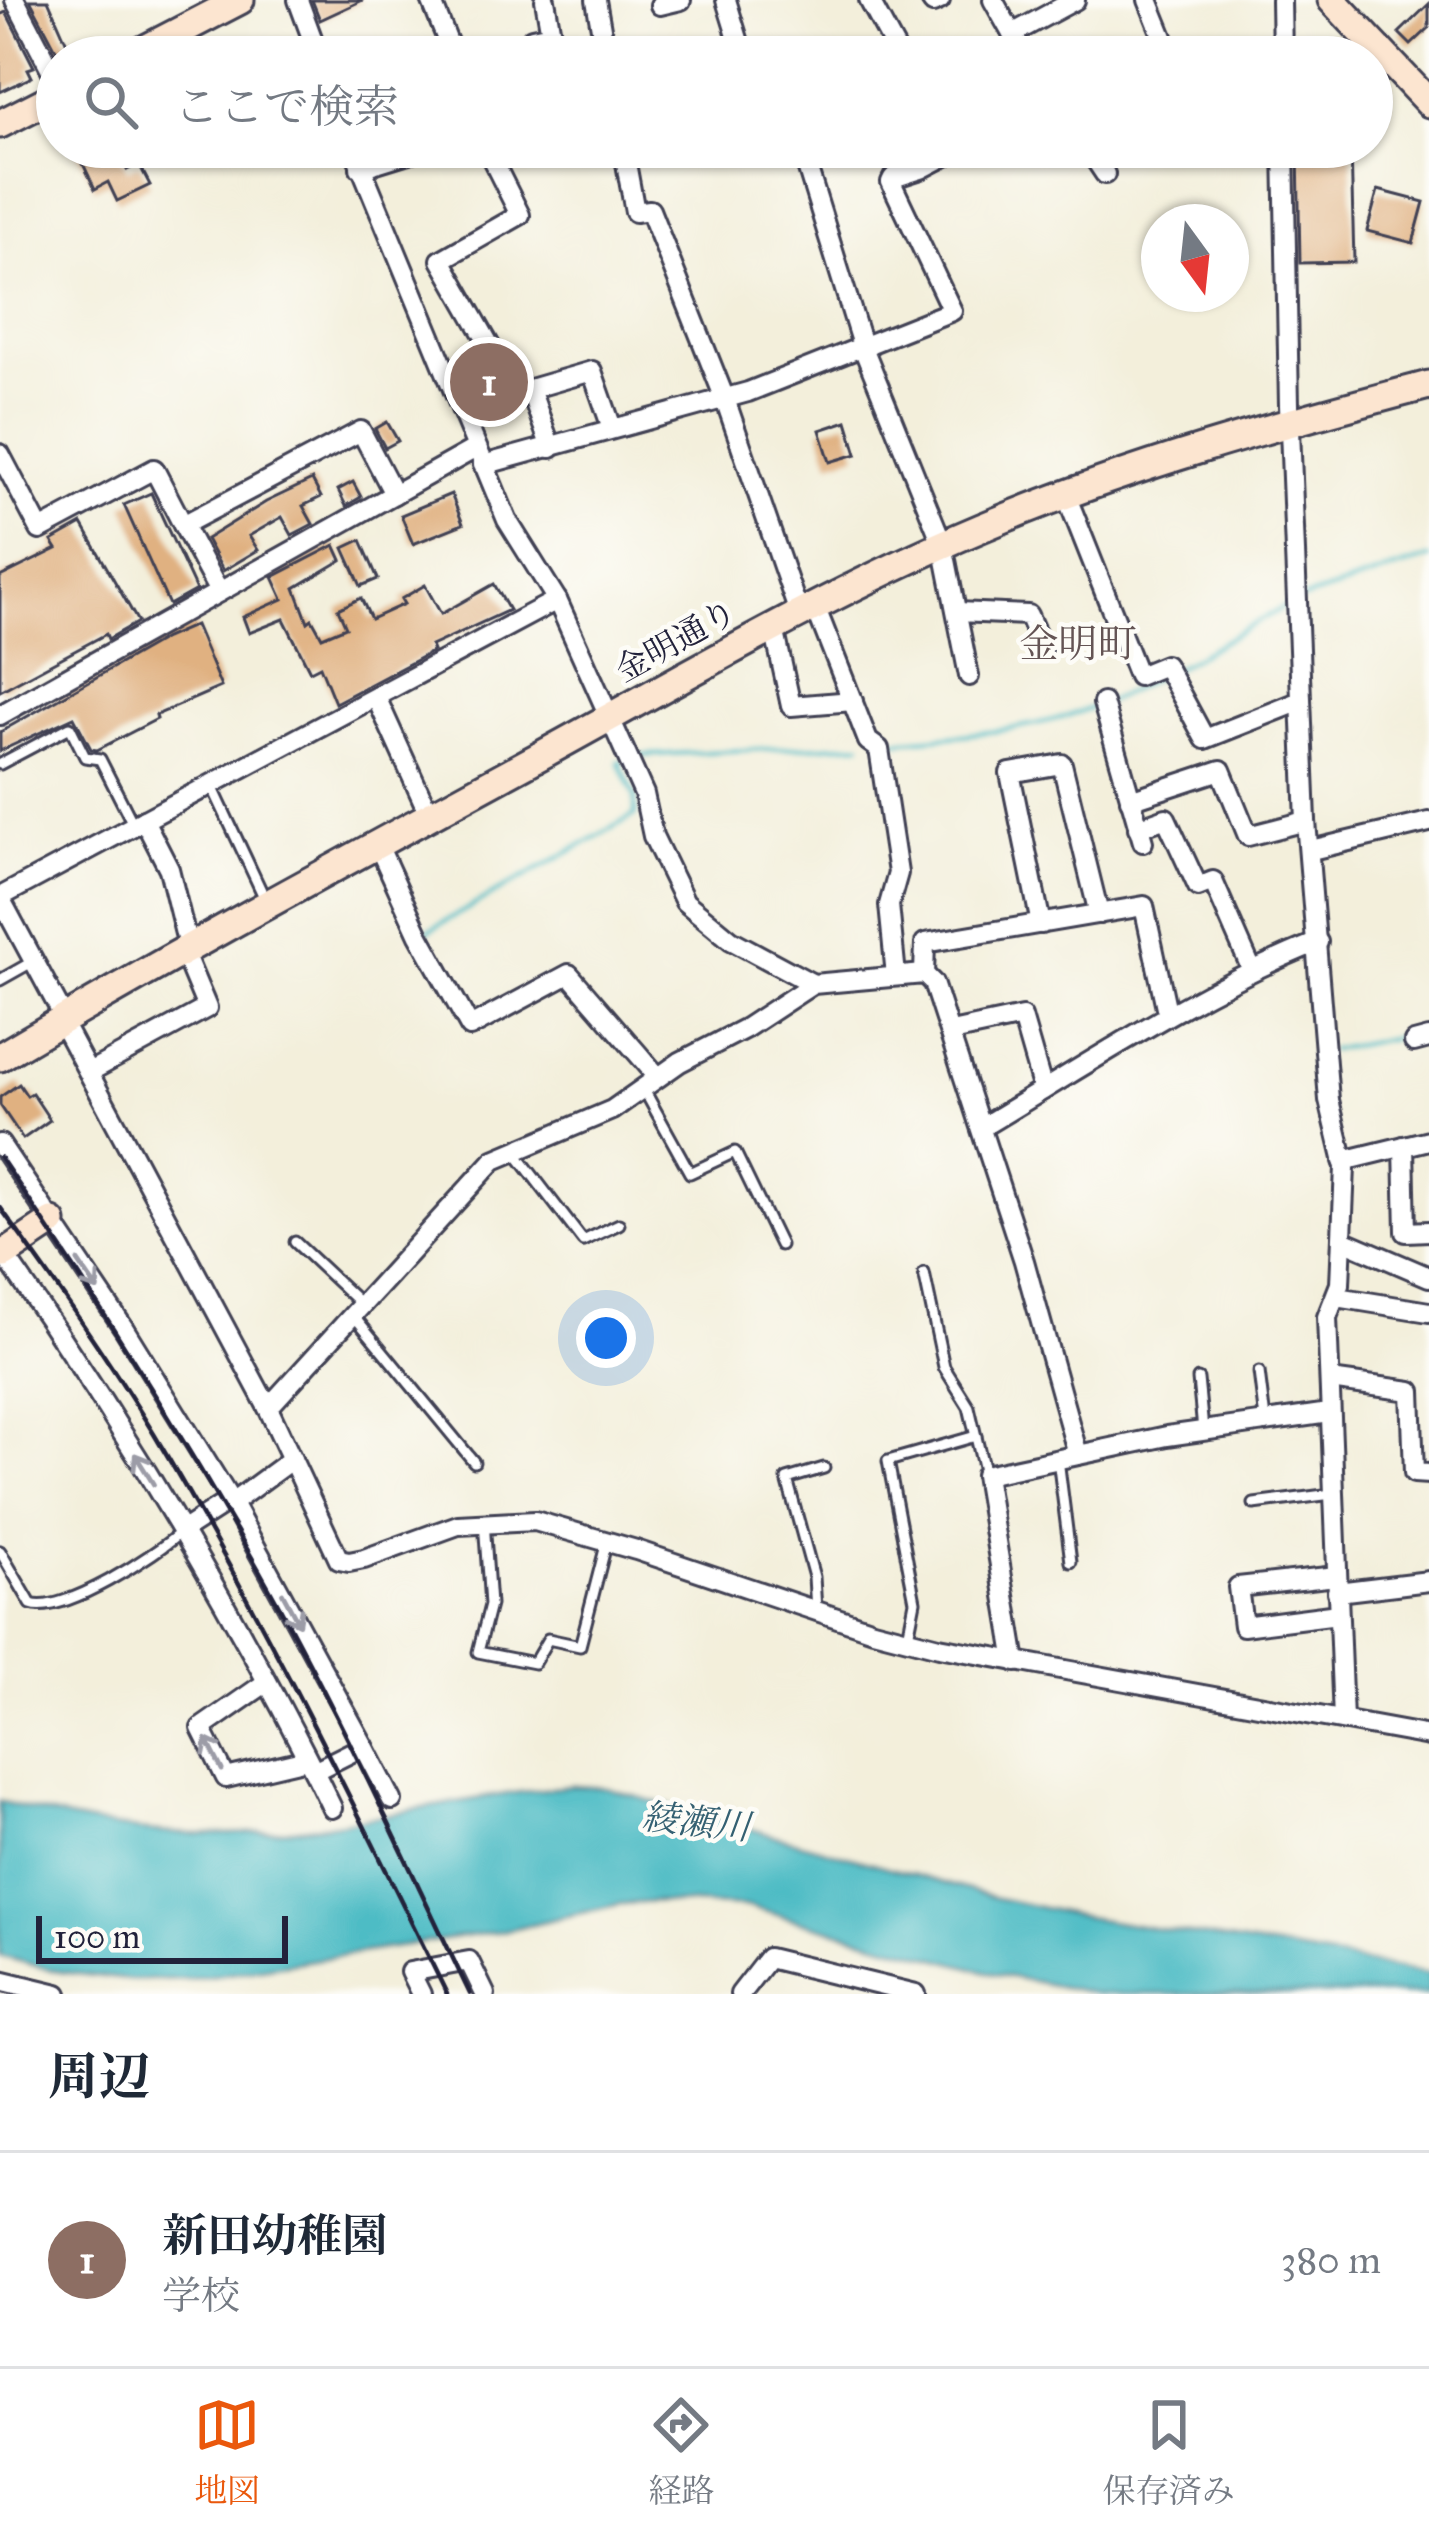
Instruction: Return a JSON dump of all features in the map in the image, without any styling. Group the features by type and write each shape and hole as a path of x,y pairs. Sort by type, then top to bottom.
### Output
{"street":[{"path":"14,0 36,41"},
{"path":"159,36 195,10 240,0"},
{"path":"298,0 312,36"},
{"path":"430,0 445,36"},
{"path":"542,36 551,34 545,0"},
{"path":"596,0 602,36"},
{"path":"660,5 681,0"},
{"path":"726,0 737,36"},
{"path":"869,0 889,36"},
{"path":"992,0 1012,34 1076,0"},
{"path":"1148,0 1163,36"},
{"path":"1281,0 1282,36"},
{"path":"1332,0 1366,36"},
{"path":"1393,65 1429,103"},
{"path":"0,124 36,105"},
{"path":"361,168 507,520 557,600 644,794 652,836 685,902 731,940 813,984"},
{"path":"496,168 520,215 441,260 510,381"},
{"path":"626,168 635,212 650,210 807,610 868,741 878,749 898,873 889,905 896,976"},
{"path":"807,168 862,345 943,545 969,676"},
{"path":"0,715 394,494 480,456 551,448 725,399 952,311 891,182 924,168"},
{"path":"1102,168 1105,173"},
{"path":"1285,168 1306,821 1329,1100 1343,1161 1343,1240 1337,1297 1328,1317 1343,1720"},
{"path":"551,448 530,389 592,371 612,428"},
{"name":"金明通り","path":"0,1057 807,610 943,545 1066,495 1291,422 1429,385"},
{"path":"183,525 361,431 394,494"},
{"path":"0,454 40,530 154,470 219,592"},
{"path":"1066,495 1138,676 1165,665 1205,739 1300,701"},
{"path":"557,600 0,897 268,1408 339,1560 364,1559 439,1530 484,1521 535,1520 908,1639 1343,1720 1428,1731"},
{"path":"957,612 1028,615 1042,647"},
{"path":"774,628 791,706 853,701"},
{"path":"376,697 430,816"},
{"path":"1102,703 1140,835 1166,818 1198,887 1213,881 1251,968"},
{"path":"1041,924 1010,773 1062,764 1100,914"},
{"path":"1130,800 1221,770 1248,836 1306,821"},
{"path":"1311,850 1429,822"},
{"path":"89,1072 207,1009 186,951 169,869 139,823"},
{"path":"378,845 419,935 470,1028 569,974 650,1083"},
{"path":"924,974 925,943 1144,906 1168,1012"},
{"path":"982,1127 1168,1012 1251,968 1318,942"},
{"path":"268,1408 494,1160 612,1110 813,984 924,974 934,983 982,1127 1078,1455"},
{"path":"951,1032 1022,1017 1043,1090"},
{"path":"1343,1161 1429,1140"},
{"path":"0,1144 231,1501 392,1800"},
{"path":"1404,1146 1406,1232 1429,1231"},
{"path":"52,1222 1,1253 182,1532 332,1808"},
{"path":"1343,1240 1429,1277"},
{"path":"1337,1297 1429,1312"},
{"path":"1330,1380 1411,1391 1414,1473 1429,1474"},
{"path":"1016,1662 985,1475 1203,1430 1330,1413"},
{"path":"182,1532 292,1459"},
{"path":"1338,1614 1243,1626 1238,1587 1429,1581"},
{"path":"267,1682 201,1728 226,1778 310,1765 364,1747"},
{"path":"740,1994 768,1958 906,1993"},
{"path":"421,1994 410,1972 470,1961 485,1994"},
{"path":"0,1979 58,1994"}],"lane":[{"path":"0,764 70,727 85,757 100,759 139,823"},
{"path":"211,784 268,906"},
{"path":"0,980 33,962"},
{"path":"650,1083 690,1173 735,1152 780,1245"},
{"path":"514,1151 583,1241 619,1223"},
{"path":"295,1242 358,1311 474,1462"},
{"path":"924,1273 944,1367 969,1407 985,1475"},
{"path":"1259,1372 1266,1421"},
{"path":"1198,1379 1203,1430"},
{"path":"908,1639 914,1600 887,1461 976,1436"},
{"path":"1058,1459 1071,1562"},
{"path":"816,1610 814,1577 788,1479 824,1468"},
{"path":"1255,1504 1332,1494"},
{"path":"484,1521 490,1605 478,1652 534,1663 548,1639 580,1646 607,1541"},
{"path":"1,1554 31,1604 47,1607 116,1577 182,1532"}],"water":[{"name":"綾瀬川","path":"573,1786 606,1788 996,1898 1429,1973 1429,1994 1098,1994 995,1974 749,1907 656,1902 620,1904 501,1931 189,1979 129,1980 60,1972 0,1956 0,1801 118,1828 238,1834"}],"building":[{"path":"30,0 48,0 64,36 49,36"},
{"path":"312,0 363,0 320,20"},
{"path":"1429,4 1429,28 1411,45 1399,33"},
{"path":"6,12 34,67 28,69 32,77 0,92 0,15"},
{"path":"85,168 141,168 150,185 117,201 108,182 95,189"},
{"path":"1298,168 1352,168 1354,262 1300,263"},
{"path":"1378,190 1424,202 1413,243 1367,231"},
{"path":"847,421 857,454 830,462 820,430"},
{"path":"387,422 398,441 385,448 375,429"},
{"path":"312,480 321,497 303,506 313,524 292,535 282,517 249,536 258,550 223,571 206,539"},
{"path":"353,482 361,497 346,506 338,490"},
{"path":"151,493 196,590 169,605 124,505"},
{"path":"451,494 463,524 413,544 401,515"},
{"path":"82,524 138,622 0,691 0,577 57,549 52,541"},
{"path":"361,540 378,579 361,586 344,548"},
{"path":"335,545 342,560 295,588 308,622 312,619 322,637 346,627 338,609 361,598 371,619 404,604 401,599 425,585 441,614 494,584 509,610 431,646 433,651 335,703 320,666 310,671 284,619 249,633 243,617 283,599 273,577"},
{"path":"195,625 221,687 156,715 157,719 97,750 91,749 74,717 0,751 0,732"},
{"path":"19,1084 27,1096 32,1093 50,1120 23,1139 0,1105 0,1097"}],"waterway":[{"path":"1303,599 1429,558"},
{"path":"1172,670 1293,602"},
{"path":"1107,702 1156,678"},
{"path":"884,742 1018,727 1096,706"},
{"path":"633,756 861,744"},
{"path":"426,932 635,815 635,796 622,761"},
{"path":"1331,1050 1412,1034"}],"railway":[{"path":"0,1157 133,1360 258,1568 341,1726 470,1994"},
{"path":"0,1207 118,1376 194,1502 306,1711 447,1994"}],"place":[{"name":"新田幼稚園","path":"489,382"}],"district":[{"name":"金明町","path":"1078,644"}]}
